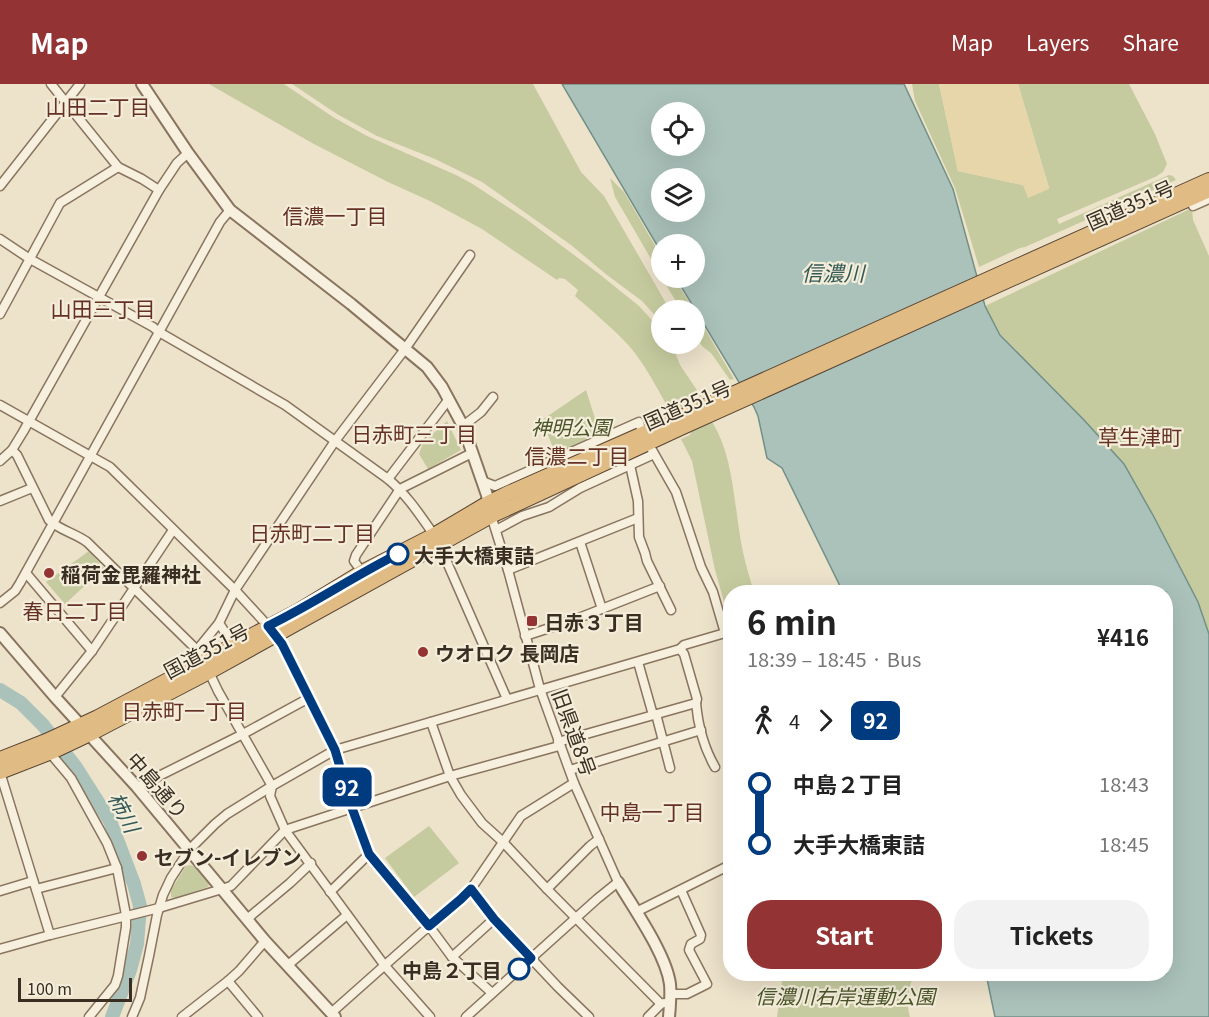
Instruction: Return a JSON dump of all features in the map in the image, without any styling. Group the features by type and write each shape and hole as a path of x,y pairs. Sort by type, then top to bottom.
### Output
{"highway":[{"name":"国道351号","path":"203,661 272,630 489,510 1209,180"},
{"name":"国道351号","path":"681,423 1209,190"},
{"name":"国道351号","path":"0,772 86,730 233,645 272,630 297,611 362,572 436,539"},
{"name":"国道351号","path":"0,759 50,748"}],"street":[{"path":"51,84 118,167 159,190"},
{"path":"0,186 80,84"},
{"path":"142,84 230,210 351,304 427,367 442,387 463,426 482,481 489,510"},
{"path":"0,461 12,450 159,190 177,163 188,153"},
{"path":"0,314 60,203 118,167"},
{"path":"1193,206 1209,199"},
{"path":"0,603 15,591 26,573 220,222 230,210"},
{"path":"0,239 30,259 153,327 285,405 388,478 410,501 436,539 507,699"},
{"path":"203,661 235,590 335,441 405,349 470,255"},
{"path":"463,426 481,412 493,397"},
{"path":"388,478 449,399"},
{"path":"0,405 110,467 235,590 272,630 282,644 335,750 352,808 369,854 452,957 492,993"},
{"path":"482,481 495,486 639,422 640,426"},
{"path":"12,450 49,520 87,542 203,661 272,786 270,796 285,830 385,966 430,1017"},
{"path":"496,530 522,516 549,507 580,488 653,452 676,492 701,567 713,592 723,626"},
{"path":"362,572 354,561 356,555 400,489 472,453"},
{"path":"630,465 638,501 639,537 647,561 671,610"},
{"path":"0,501 32,488"},
{"name":"旧県道8号","path":"489,510 508,570 540,689 573,783 618,882 661,956 668,976 669,1017"},
{"path":"508,570 638,518"},
{"path":"55,697 92,651 173,530"},
{"path":"580,542 602,609"},
{"path":"26,573 92,651"},
{"path":"525,636 572,621 660,586"},
{"path":"219,622 233,645"},
{"name":"中島通り","path":"0,633 137,787 265,940 333,1015"},
{"path":"132,1017 140,998 162,895 190,849 227,814 335,750 638,662 723,634"},
{"path":"680,649 684,654 698,699 696,703 701,730 715,767"},
{"path":"638,662 670,768"},
{"path":"137,787 309,698"},
{"path":"0,949 159,908 231,886 285,830 450,776 696,703"},
{"path":"431,722 450,776 460,795 482,823 576,918 667,1000"},
{"path":"570,770 701,730"},
{"path":"50,748 84,799 107,843 117,868 128,915 115,985 89,1017"},
{"path":"0,772 50,935"},
{"path":"333,1015 471,889 521,816 573,783"},
{"path":"547,889 599,839"},
{"path":"330,892 369,854"},
{"path":"247,919 311,863"},
{"path":"0,891 117,868"},
{"path":"636,912 723,869"},
{"path":"466,1017 618,882"},
{"path":"471,889 494,919 589,1017"},
{"path":"648,1017 667,1000 687,994 707,984 689,950 691,944 700,939 701,935 681,890"},
{"path":"288,965 347,915"},
{"path":"452,957 494,919"},
{"path":"182,1017 239,971 265,940"},
{"path":"228,981 258,1017"}],"green space":[{"path":"209,84 284,84 333,117 367,136 471,183 526,219 639,306 651,319 651,354 676,354 680,365 703,399 679,410 670,411 636,354 611,327 575,296 578,290 565,279 557,280 482,229 430,201 312,143"},
{"path":"292,84 533,84 581,172 604,196 651,277 651,288 657,288 664,300 651,300 651,311 642,301 571,245 482,182 435,159 377,136 337,114"},
{"path":"912,84 939,84 958,171 1023,185 1049,188 1018,84 1129,84 1155,134 1167,164 1163,172 1057,219 1059,224 1169,175 1176,180 979,267 955,188 915,101"},
{"path":"610,178 624,192 651,239 651,259 615,197"},
{"path":"1192,208 1193,220 1209,256 1209,634 1198,602 1124,464 1001,335 985,306"},
{"path":"668,288 680,288 688,300 675,300"},
{"path":"705,329 734,379 730,380 711,353 705,348"},
{"name":"神明公園","path":"586,390 598,428 614,424 615,430 556,455 542,420"},
{"path":"447,421 461,450 428,469 419,454 423,443"},
{"path":"712,422 720,436 730,468 743,552 752,585 723,585 723,598 692,461 681,439 690,435 691,431"},
{"path":"89,551 104,568 65,604 46,582"},
{"path":"429,826 459,863 414,897 385,858"},
{"path":"186,866 195,867 209,884 208,887 175,898 171,897 171,890"},
{"name":"信濃川右岸運動公園","path":"782,981 911,981 908,999 910,1017 777,1017"}],"sand":[{"path":"939,84 1018,84 1049,189 1028,198 1023,185 958,171"}],"water":[{"name":"信濃川","path":"562,84 904,84 953,189 985,306 1000,335 1124,464 1198,602 1209,634 1209,1017 995,1017 987,981 1173,981 1173,585 840,585 782,468 767,458 754,407 705,326 705,300 689,300 682,288 705,288 705,234 651,235"}],"waterway":[{"name":"柿川","path":"0,690 21,703 43,725 75,766 110,821 134,884 140,906 137,944 130,970 112,1017"}],"bus line":[{"name":"92","path":"398,554 268,626 282,644 335,750 352,808 369,854 429,926 471,889 494,919 531,958 519,969"}],"place":[{"name":"大手大橋東詰","path":"398,554"},
{"name":"稲荷金毘羅神社","path":"49,573"},
{"name":"日赤３丁目","path":"532,621"},
{"name":"ウオロク 長岡店","path":"423,652"},
{"name":"セブン-イレブン","path":"142,856"},
{"name":"中島２丁目","path":"519,969"}],"district":[{"name":"山田二丁目","path":"98,106"},
{"name":"信濃一丁目","path":"335,215"},
{"name":"山田三丁目","path":"103,308"},
{"name":"日赤町三丁目","path":"414,433"},
{"name":"草生津町","path":"1140,436"},
{"name":"信濃二丁目","path":"577,455"},
{"name":"日赤町二丁目","path":"312,532"},
{"name":"春日二丁目","path":"75,610"},
{"name":"日赤町一丁目","path":"184,710"},
{"name":"中島一丁目","path":"652,811"}]}
